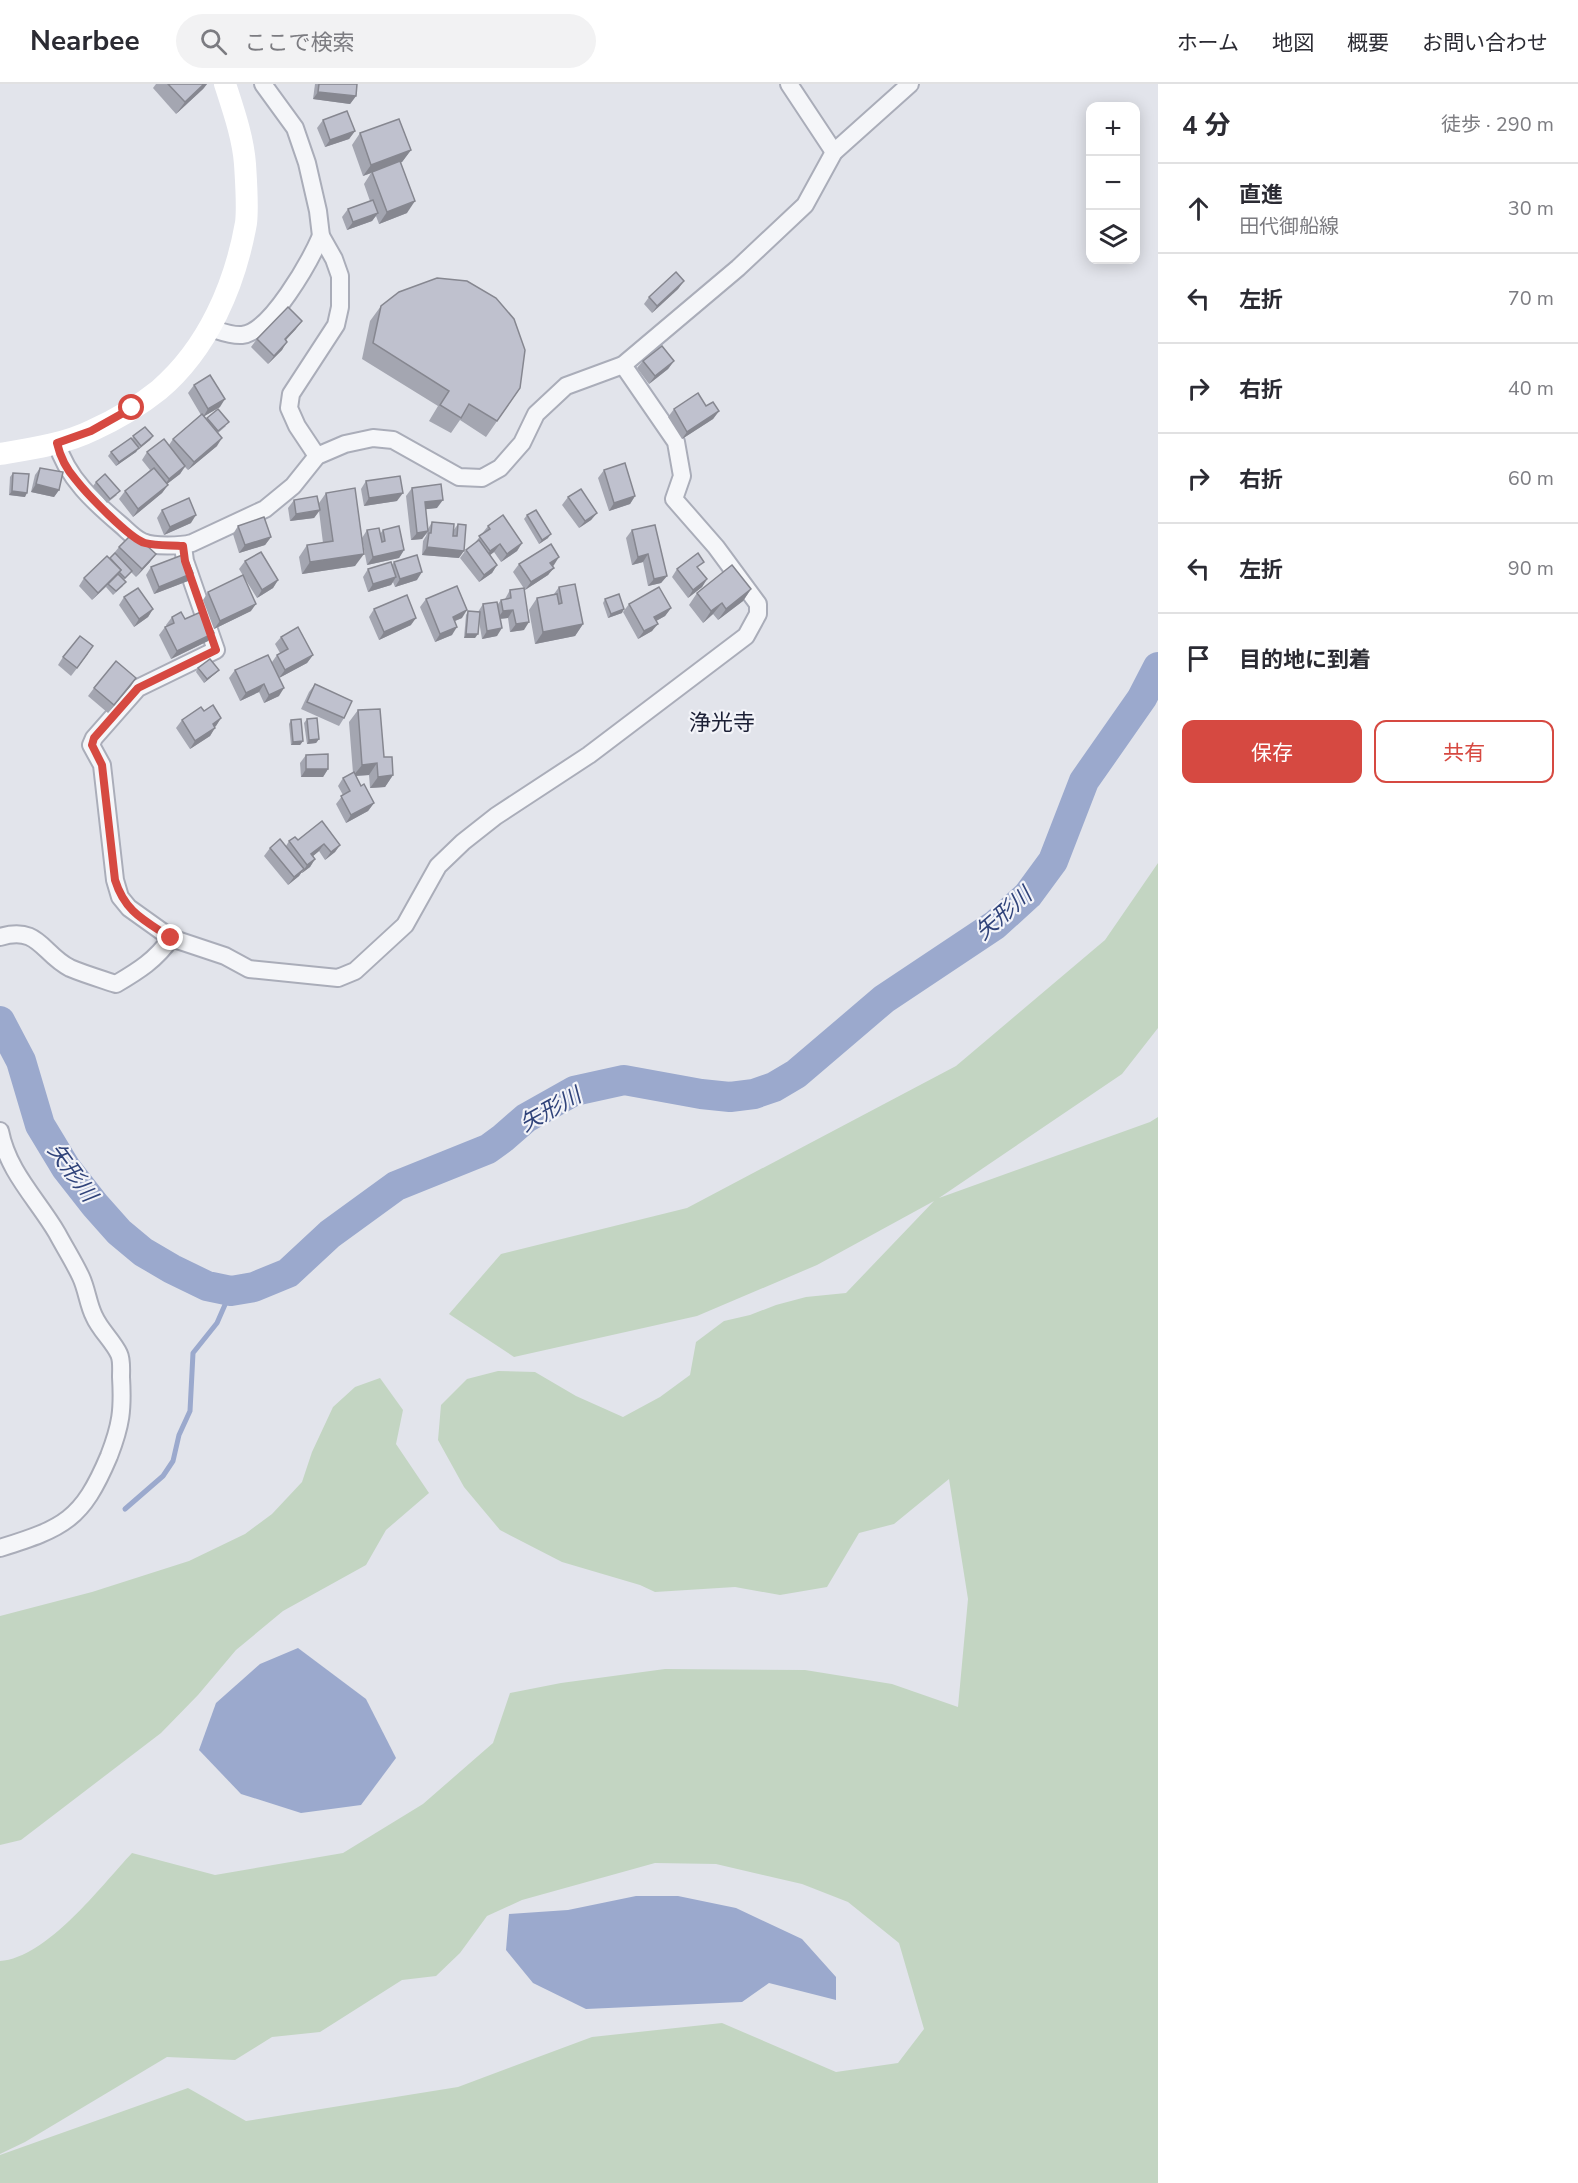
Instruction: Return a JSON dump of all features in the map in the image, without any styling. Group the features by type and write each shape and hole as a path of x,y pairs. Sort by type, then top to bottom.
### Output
{"main road":[{"path":"0,454 57,443 91,431 132,408 159,390 184,364 210,328 226,293 246,221 245,162 235,114 225,84"}],"street":[{"path":"263,84 295,128 307,163 321,236 334,259 340,276 340,307 336,325 291,394 290,408 297,426 317,456"},
{"path":"789,84 834,152"},
{"path":"57,443 60,454 75,479 107,513 144,543 183,546 265,509 293,486 317,456 345,444 373,438 393,440 459,477 482,478 500,468 522,443 536,414 566,386 623,365 738,268 805,205 834,152 910,84"},
{"path":"210,328 225,333 244,335 262,324 293,290 311,260 321,236"},
{"path":"183,546 185,561 216,650 138,688 94,738 92,745 102,765 115,880 120,897 129,908 171,938 225,956 249,969 338,978 355,971 405,925 438,866 463,842 496,816 589,756 746,636 759,614 758,604 716,547 674,499 682,476 676,442 623,365"},
{"path":"0,937 13,933 32,937 68,967 116,984 146,966 161,952 171,938"},
{"path":"0,1131 14,1168 29,1195 56,1231 82,1279 94,1317 120,1356 123,1401 121,1424 115,1441 88,1500 67,1521 39,1535 0,1548"}],"green space":[{"path":"1158,863 1158,1028 1122,1074 939,1198 1150,1122 1158,1117 1158,2183 0,2183 0,2155 188,2088 246,2121 458,2087 592,2037 722,2023 836,2072 898,2063 924,2029 899,1943 848,1902 802,1884 716,1864 655,1863 522,1900 487,1916 460,1953 436,1976 402,1980 320,2032 272,2037 235,2060 167,2057 25,2142 0,2154 0,1961 18,1957 36,1948 54,1934 89,1901 132,1853 215,1875 343,1853 423,1804 493,1743 510,1693 561,1683 665,1669 805,1670 892,1684 958,1707 968,1599 949,1479 894,1524 859,1533 827,1587 780,1595 735,1587 655,1592 640,1585 562,1562 500,1530 464,1487 438,1440 441,1405 467,1379 498,1371 535,1372 576,1396 623,1417 660,1397 690,1375 696,1342 724,1321 806,1297 846,1293 934,1201 817,1265 697,1316 514,1357 449,1314 501,1254 687,1208 956,1066 1105,940"},
{"path":"380,1378 403,1410 396,1444 429,1493 386,1530 366,1565 283,1611 236,1650 198,1695 161,1733 21,1840 0,1845 0,1616 92,1592 189,1561 245,1534 272,1514 302,1482 312,1452 333,1407 355,1387"}],"water":[{"path":"298,1648 366,1699 396,1758 361,1805 301,1813 241,1794 199,1750 216,1703 260,1664"},
{"path":"636,1896 678,1896 736,1908 802,1939 836,1977 836,2000 769,1983 742,2002 586,2009 533,1983 506,1950 509,1914 568,1910"}],"building":[{"path":"168,84 204,84 185,102"},
{"path":"319,84 357,84 356,96 318,92"},
{"path":"347,111 355,131 330,140 323,120"},
{"path":"399,119 411,150 371,165 360,133"},
{"path":"400,161 415,201 387,212 372,172"},
{"path":"373,200 378,213 353,222 348,209"},
{"path":"676,272 684,281 657,306 649,297"},
{"path":"437,278 467,281 496,298 514,319 525,350 520,388 497,421 469,404 461,418 440,405 449,391 373,343 381,306 399,292"},
{"path":"288,307 302,321 285,339 287,342 274,356 257,339"},
{"path":"662,346 674,361 655,376 643,361"},
{"path":"210,375 225,399 208,409 194,385"},
{"path":"698,393 706,406 713,402 719,411 687,432 674,409"},
{"path":"218,409 229,422 218,431 207,418"},
{"path":"202,414 222,438 194,462 173,439"},
{"path":"145,427 153,436 141,446 133,436"},
{"path":"131,438 139,448 119,462 111,452"},
{"path":"164,439 185,466 169,479 147,452"},
{"path":"625,463 635,496 614,503 604,470"},
{"path":"40,468 63,472 59,490 36,484"},
{"path":"154,468 168,485 138,509 125,491"},
{"path":"13,473 29,474 27,493 12,491"},
{"path":"105,474 120,491 110,499 96,482"},
{"path":"400,476 403,493 369,498 366,481"},
{"path":"441,484 443,500 425,502 428,531 417,533 412,488"},
{"path":"355,488 364,554 310,562 307,545 333,541 326,493"},
{"path":"581,489 597,513 585,521 568,497"},
{"path":"317,496 320,510 296,514 294,500"},
{"path":"189,498 196,515 170,527 162,510"},
{"path":"536,510 551,534 542,540 527,515"},
{"path":"503,515 522,543 507,554 500,544 490,551 479,536 490,529 488,526"},
{"path":"264,517 271,537 245,545 238,526"},
{"path":"432,522 454,524 453,536 457,536 458,524 466,525 464,551 427,547"},
{"path":"655,525 667,576 654,579 648,554 638,557 632,530"},
{"path":"399,526 404,550 373,557 367,530 379,528 382,542 385,541 383,530"},
{"path":"133,533 156,554 142,569 119,547"},
{"path":"479,540 497,565 484,575 466,550"},
{"path":"551,544 559,557 550,563 554,568 531,582 519,564"},
{"path":"261,552 278,580 262,590 245,561"},
{"path":"115,553 132,571 125,578 110,558"},
{"path":"698,553 704,562 697,567 707,579 693,590 677,569"},
{"path":"185,554 193,573 159,587 151,567"},
{"path":"417,555 422,572 400,579 394,562"},
{"path":"107,556 121,570 98,593 84,578"},
{"path":"391,562 396,577 373,584 368,569"},
{"path":"732,565 751,589 726,609 722,603 711,611 697,593"},
{"path":"118,574 126,582 116,591 108,584"},
{"path":"243,575 256,604 220,621 208,592"},
{"path":"575,584 583,624 543,632 537,598 557,594 559,604 562,603 559,587"},
{"path":"457,586 467,610 453,617 457,627 440,634 426,599"},
{"path":"659,587 671,608 654,617 658,624 644,631 629,604"},
{"path":"138,588 153,609 139,619 124,597"},
{"path":"524,588 529,622 516,624 513,610 503,611 501,600 511,598 510,590"},
{"path":"619,594 624,609 611,614 605,599"},
{"path":"407,595 416,618 384,632 374,609"},
{"path":"497,602 502,628 487,631 483,604"},
{"path":"203,611 214,633 177,651 165,627 174,623 172,617 181,612 185,619"},
{"path":"468,611 480,612 478,634 466,634"},
{"path":"298,627 313,655 285,670 277,655 288,649 281,637"},
{"path":"80,636 93,646 77,668 63,657"},
{"path":"268,655 284,688 269,695 264,684 246,693 235,670"},
{"path":"210,659 219,670 207,679 198,668"},
{"path":"116,661 136,678 114,705 94,688"},
{"path":"315,684 352,701 344,718 307,702"},
{"path":"213,705 221,718 213,724 215,728 195,741 182,720 201,707 204,711"},
{"path":"380,709 384,757 392,757 393,775 378,777 377,763 362,765 358,710"},
{"path":"317,718 319,739 309,740 307,719"},
{"path":"301,719 303,741 293,742 291,720"},
{"path":"328,754 328,769 306,769 306,755"},
{"path":"354,772 361,786 364,784 374,803 351,815 341,796 350,791 343,778"},
{"path":"322,821 340,845 331,852 324,844 311,854 315,859 307,865 289,841 295,837 298,840"},
{"path":"280,839 304,869 294,877 270,848"}],"waterway":[{"name":"矢形川","path":"0,1021 21,1061 40,1125 66,1168 119,1232 143,1252 207,1286 231,1291 254,1287 288,1273 330,1234 396,1186 488,1149 526,1118 574,1091 624,1080 730,1097 754,1094 774,1087 796,1074 884,999 995,925 1028,895 1053,861 1084,781 1142,698 1158,667"},
{"path":"125,1509 163,1476 173,1461 179,1435 190,1411 193,1353 217,1323 231,1291"}],"district":[{"name":"浄光寺","path":"722,722"}],"route":[{"path":"132,408 91,431 57,443 60,454 75,479 107,513 129,532 144,543 183,546 185,561 216,650 138,688 94,738 92,745 102,765 115,880 120,897 145,921 171,938"}]}
